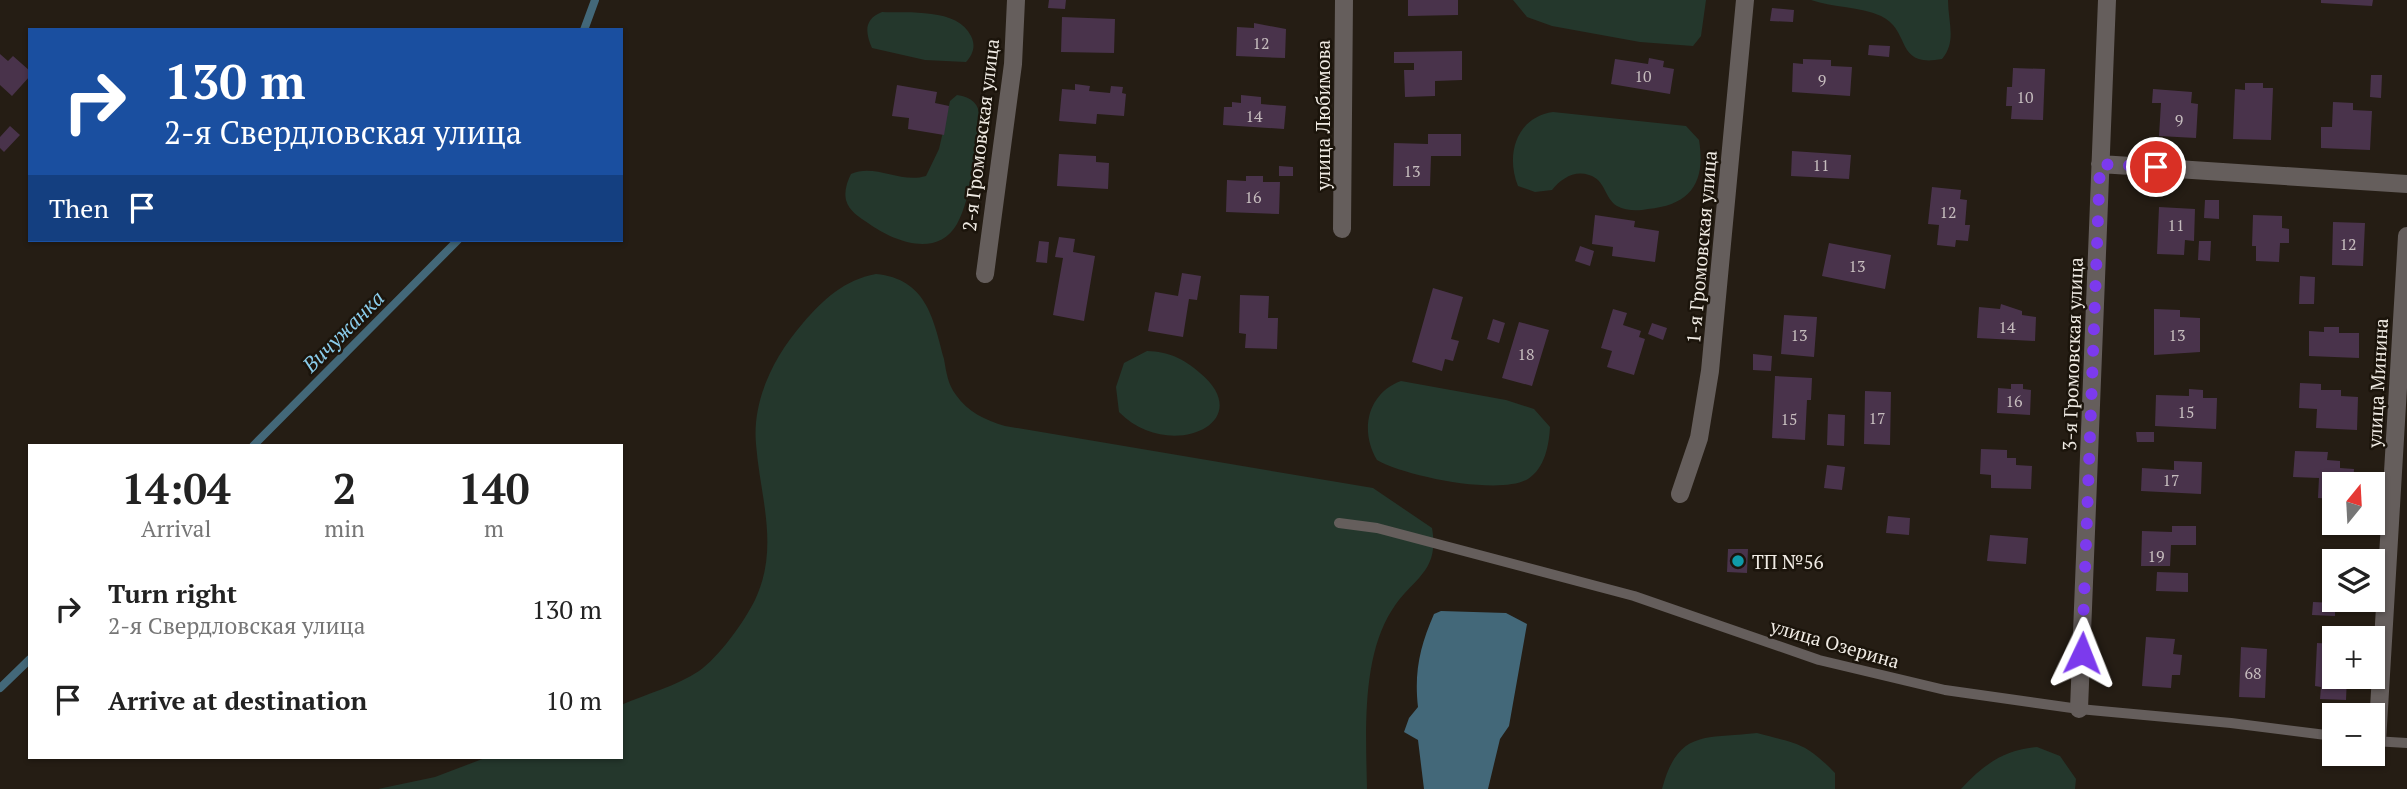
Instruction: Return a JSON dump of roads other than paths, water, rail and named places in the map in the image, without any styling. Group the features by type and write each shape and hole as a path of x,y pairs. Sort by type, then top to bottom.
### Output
{"street":[{"name":"2-я Громовская улица","path":"985,274 1013,64 1016,0"},
{"name":"улица Любимова","path":"1342,229 1344,0"},
{"name":"1-я Громовская улица","path":"1681,494 1699,438 1710,371 1745,0"},
{"name":"3-я Громовская улица","path":"2079,709 2107,0"},
{"path":"2100,164 2407,184"},
{"name":"улица Минина","path":"2377,703 2407,236"}],"lane":[{"name":"улица Озерина","path":"1339,523 1377,528 1634,596 1819,660 1945,690 2079,709 2322,734"},
{"path":"2385,742 2407,743"}],"water":[{"path":"1441,611 1506,613 1527,624 1509,726 1500,739 1488,789 1424,789 1418,740 1404,732 1409,718 1418,707 1419,659 1425,637 1434,614"}],"waterway":[{"name":"Вичужанка","path":"585,28 595,0"},
{"name":"Вичужанка","path":"255,444 456,242"},
{"name":"Вичужанка","path":"0,688 28,661"}],"place":[{"name":"ТП №56","path":"1738,561"}]}
